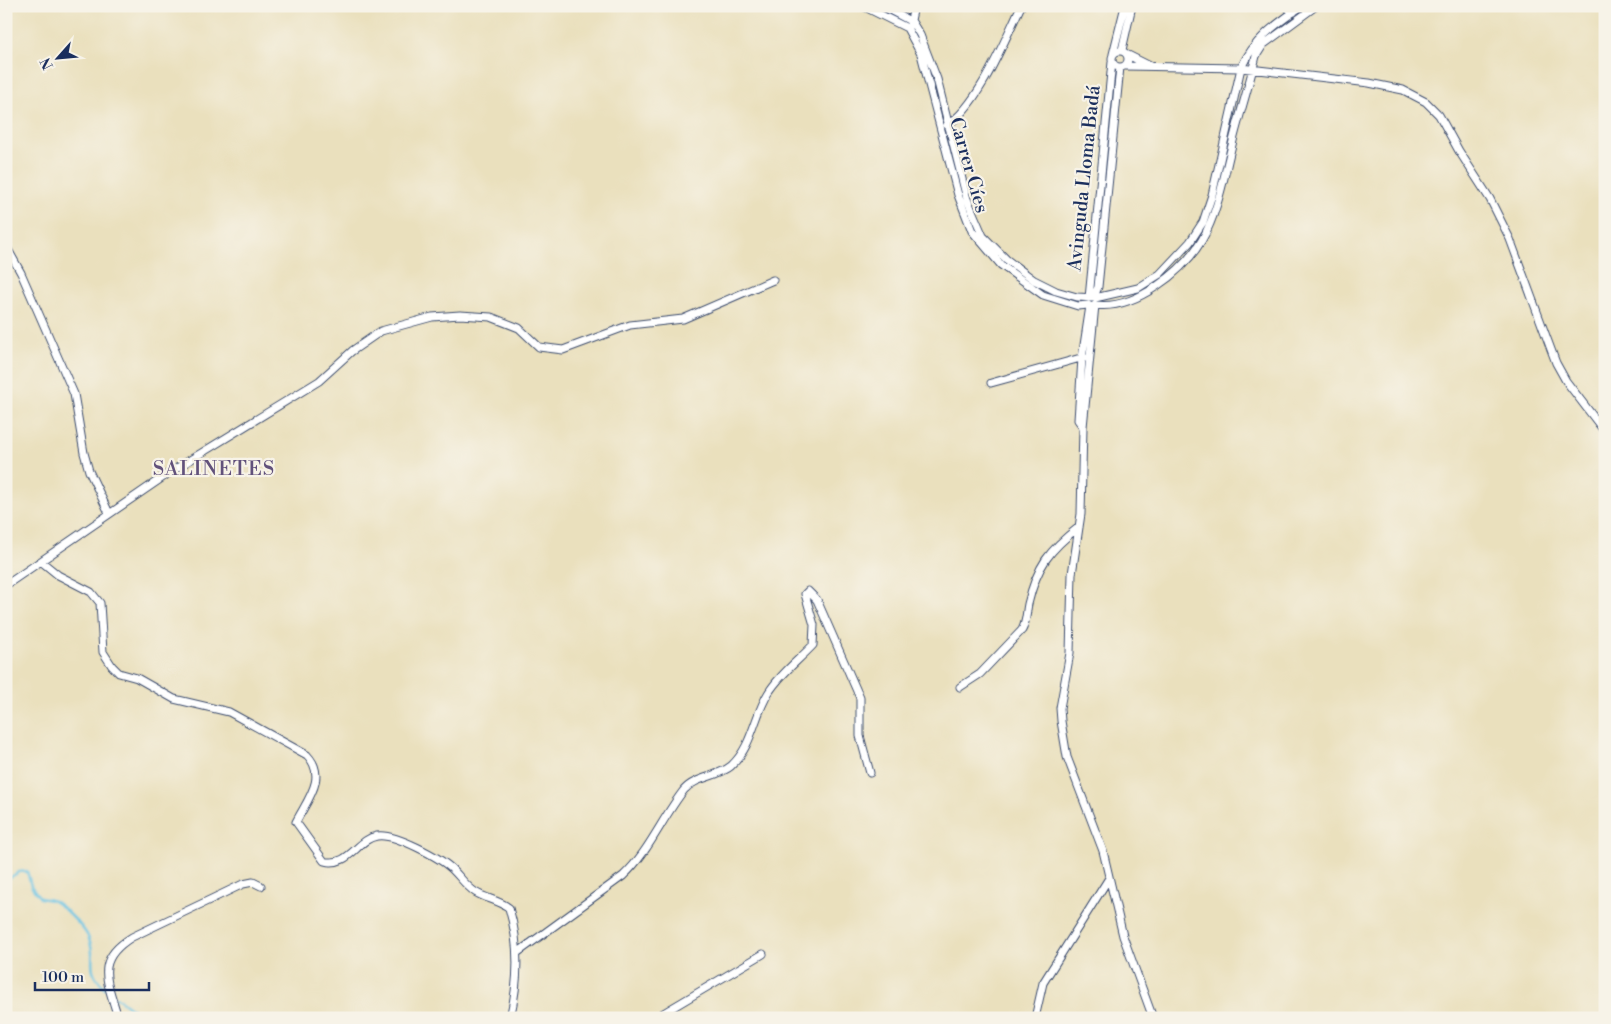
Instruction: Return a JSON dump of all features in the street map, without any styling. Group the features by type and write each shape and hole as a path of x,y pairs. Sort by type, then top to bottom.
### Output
{"street":[{"path":"863,6 909,25"},
{"path":"882,6 909,25"},
{"path":"909,25 914,6"},
{"path":"942,128 959,117 969,104 984,80 1021,6"},
{"name":"Avinguda Lloma Badá","path":"1125,6 1113,58 1092,302 1091,358 1084,425 1079,527 1072,574 1070,653 1060,708 1060,721 1067,757 1103,851 1123,936 1153,1018"},
{"path":"1125,53 1132,6"},
{"path":"1286,6 1294,12"},
{"name":"Carrer Cíes","path":"909,25 921,54 964,215 972,231 985,249 1001,265 1043,295 1078,306 1138,288 1160,274 1190,242 1203,222 1212,195 1241,68 1248,52 1260,38 1302,6"},
{"name":"Carrer Cíes","path":"909,25 928,53 949,124 966,199 983,236 1006,260 1034,280 1056,291 1106,305 1137,298 1151,290 1184,262 1201,241 1216,205 1256,56 1263,45 1316,6"},
{"path":"1125,53 1113,58 1123,66 1253,69 1369,83 1403,90 1426,102 1439,115 1459,151 1490,199 1510,239 1556,363 1566,381 1605,432"},
{"path":"1125,53 1150,66"},
{"name":"Avinguda Lloma Badá","path":"1084,425 1078,420 1082,358 1092,302 1098,287 1123,66 1129,60 1125,53"},
{"path":"6,246 21,273 74,394 89,471 109,513"},
{"path":"6,585 42,562 172,470 319,382 352,351 382,331 432,317 460,315 491,317 520,328 539,347 563,350 630,325 683,319 773,280"},
{"path":"991,383 1082,358 1091,358"},
{"path":"960,687 980,674 1022,630 1026,622 1033,588 1046,557 1057,544 1079,527"},
{"path":"42,562 58,575 91,592 100,603 103,652 112,666 120,673 137,678 174,699 230,712 307,755 316,767 316,780 296,822 324,861 340,860 350,855 366,839 378,836 400,841 444,862 476,892 510,908 517,953 518,976 510,1018"},
{"path":"517,953 623,876 637,863 662,821 686,788 731,766 738,758 755,728 761,706 768,693 794,661 804,655 812,645 815,635 805,594 808,591 817,600 860,698 860,736 870,773"},
{"path":"1035,1018 1043,984 1109,878"},
{"path":"118,1018 107,979 106,964 118,946 132,937 243,884 254,882 261,886"},
{"path":"655,1018 763,954"}],"waterway":[{"path":"6,880 19,872 27,871 31,886 40,898 51,900 67,911 89,939 94,974 105,988"},
{"path":"116,997 144,1018"}],"district":[{"name":"SALINETES","path":"214,469"}]}
